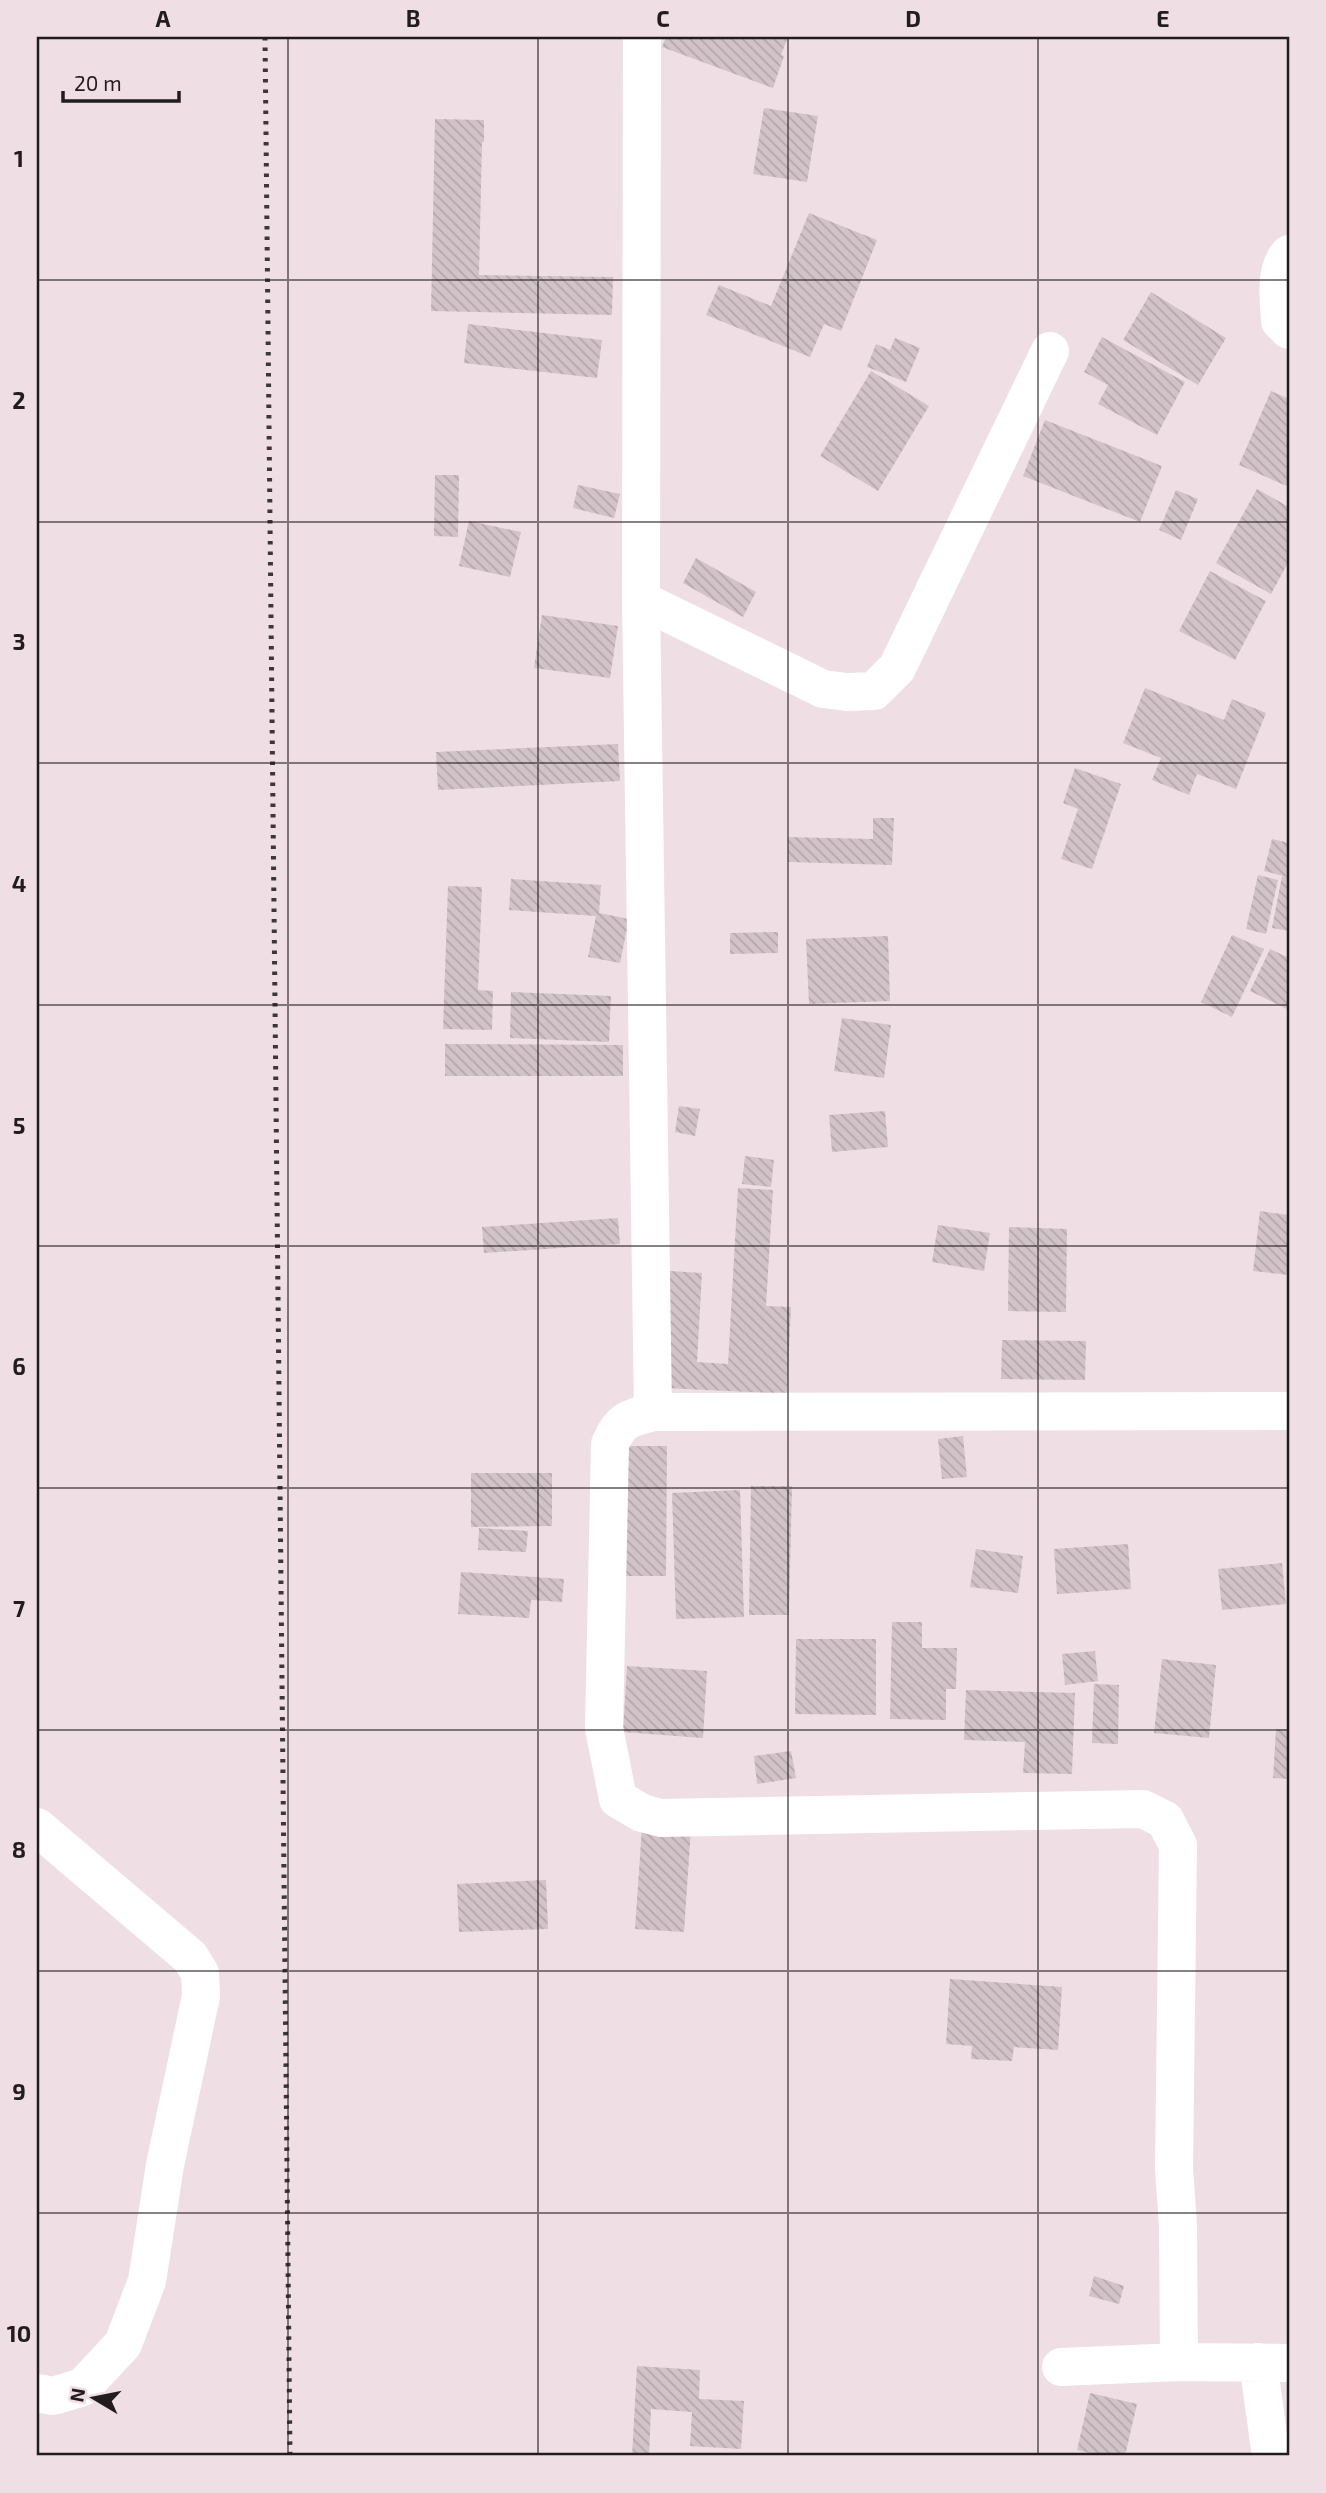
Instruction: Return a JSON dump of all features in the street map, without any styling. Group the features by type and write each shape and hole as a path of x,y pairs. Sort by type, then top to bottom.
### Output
{"street":[{"path":"642,37 640,600 653,1412"},
{"path":"1289,254 1278,286 1280,321 1289,330"},
{"path":"640,600 823,689 874,691 897,668 1050,351"},
{"path":"1179,2362 1178,2225 1174,2169 1178,1845 1165,1820 1143,1809 661,1818 642,1813 618,1799 604,1728 610,1444 615,1431 627,1419 653,1412 1289,1410"},
{"path":"37,1827 190,1956 200,1973 201,1996 165,2165 147,2281 123,2344 83,2387 53,2396 37,2393"},
{"path":"1061,2367 1179,2362 1273,2363 1271,2456"}],"building":[{"path":"666,37 788,37 773,88 662,47"},
{"path":"764,108 818,116 807,182 753,174"},
{"path":"435,119 484,120 479,275 613,277 612,315 431,311"},
{"path":"809,213 877,240 841,331 824,324 810,357 706,315 719,285 771,306"},
{"path":"1151,292 1226,338 1198,385 1123,340"},
{"path":"468,324 602,340 597,378 464,363"},
{"path":"1102,337 1185,382 1157,435 1098,404 1108,385 1084,372"},
{"path":"895,338 920,348 906,382 867,367 876,344 890,350"},
{"path":"871,371 929,406 878,491 820,456"},
{"path":"1271,391 1289,399 1289,487 1239,465"},
{"path":"1045,420 1162,466 1140,522 1023,476"},
{"path":"435,475 459,475 458,537 434,536"},
{"path":"578,485 620,494 614,518 573,508"},
{"path":"1257,489 1289,507 1289,561 1271,594 1216,563"},
{"path":"1176,490 1198,499 1181,540 1159,530"},
{"path":"469,521 521,532 510,577 459,566"},
{"path":"696,558 756,592 743,617 683,583"},
{"path":"1210,571 1266,601 1235,660 1179,631"},
{"path":"542,615 618,626 610,678 534,668"},
{"path":"1145,688 1224,720 1232,699 1266,713 1236,789 1197,774 1189,795 1152,780 1161,758 1123,743"},
{"path":"618,744 620,781 438,790 436,752"},
{"path":"1075,768 1121,784 1092,869 1061,859 1078,809 1063,803"},
{"path":"873,818 894,818 892,865 788,862 788,837 873,839"},
{"path":"1272,839 1289,843 1287,877 1264,871"},
{"path":"1258,875 1278,880 1266,934 1246,929"},
{"path":"1282,876 1289,878 1289,931 1272,928"},
{"path":"511,879 601,885 599,913 629,919 620,963 588,957 596,916 509,910"},
{"path":"448,886 482,887 478,990 493,991 492,1030 443,1029"},
{"path":"778,932 778,953 730,954 730,933"},
{"path":"1232,935 1264,949 1232,1017 1201,1002"},
{"path":"888,936 890,1001 809,1004 806,939"},
{"path":"1270,949 1289,958 1289,1010 1250,991"},
{"path":"511,992 611,996 609,1042 510,1038"},
{"path":"842,1018 891,1025 884,1078 834,1071"},
{"path":"445,1044 623,1045 623,1076 445,1076"},
{"path":"679,1106 700,1109 695,1136 675,1132"},
{"path":"885,1111 888,1147 832,1152 829,1115"},
{"path":"745,1156 774,1160 771,1187 742,1184"},
{"path":"738,1188 773,1190 766,1306 791,1307 787,1394 665,1388 670,1271 702,1273 697,1362 728,1364"},
{"path":"1260,1211 1289,1215 1289,1275 1253,1271"},
{"path":"618,1218 620,1244 484,1253 482,1227"},
{"path":"938,1225 990,1233 984,1271 932,1262"},
{"path":"1009,1227 1067,1229 1066,1312 1008,1311"},
{"path":"1002,1340 1086,1341 1085,1380 1001,1379"},
{"path":"963,1436 967,1477 942,1479 938,1439"},
{"path":"623,1446 667,1446 666,1576 622,1576"},
{"path":"471,1473 552,1473 552,1526 471,1527"},
{"path":"751,1486 792,1486 789,1615 749,1615"},
{"path":"740,1490 744,1617 676,1619 672,1493"},
{"path":"479,1528 528,1531 526,1552 478,1550"},
{"path":"1128,1544 1131,1589 1057,1594 1054,1549"},
{"path":"976,1549 1023,1556 1018,1593 970,1587"},
{"path":"1282,1563 1286,1604 1222,1610 1218,1569"},
{"path":"461,1572 564,1579 562,1602 531,1600 529,1618 458,1614"},
{"path":"892,1622 922,1622 922,1648 957,1648 956,1689 946,1689 946,1720 890,1719"},
{"path":"796,1639 876,1639 876,1715 795,1714"},
{"path":"1095,1651 1098,1681 1065,1685 1062,1654"},
{"path":"1162,1659 1216,1665 1209,1738 1154,1733"},
{"path":"627,1666 707,1671 703,1738 623,1732"},
{"path":"1094,1684 1119,1685 1118,1744 1092,1743"},
{"path":"966,1690 1075,1693 1072,1774 1023,1773 1025,1742 964,1740"},
{"path":"1276,1729 1289,1729 1289,1779 1273,1778"},
{"path":"791,1751 796,1778 757,1784 754,1756"},
{"path":"642,1827 691,1829 684,1932 635,1929"},
{"path":"546,1880 548,1929 459,1932 457,1884"},
{"path":"950,1979 1062,1987 1058,2050 1014,2047 1012,2061 971,2059 972,2046 946,2044"},
{"path":"1094,2276 1124,2286 1119,2304 1089,2296"},
{"path":"637,2366 700,2370 699,2399 744,2401 741,2449 690,2446 692,2412 651,2409 649,2456 632,2456"},
{"path":"1090,2393 1137,2404 1125,2456 1102,2456 1077,2450"}],"railway":[{"path":"265,37 290,2456"}]}
